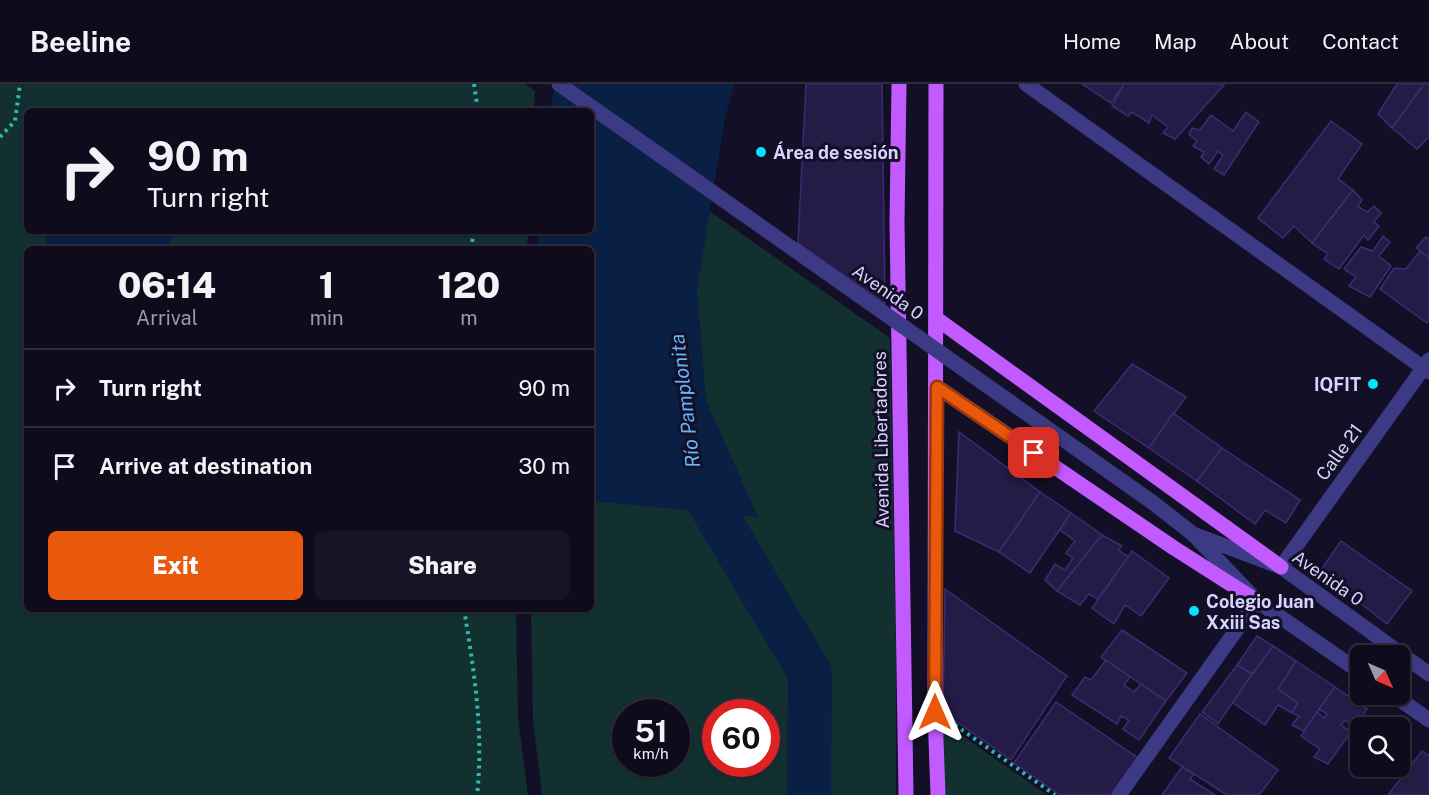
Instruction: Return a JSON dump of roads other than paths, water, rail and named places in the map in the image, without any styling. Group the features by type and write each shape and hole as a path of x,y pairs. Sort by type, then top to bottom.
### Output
{"main road":[{"name":"Avenida Libertadores","path":"899,84 898,266 906,795"},
{"path":"936,84 935,712 938,795"},
{"path":"937,319 1281,567"},
{"path":"937,387 1174,548 1257,601"}],"street":[{"name":"Avenida 0","path":"559,84 593,108"},
{"path":"1026,84 1427,367"},
{"name":"Avenida 0","path":"594,109 1152,502 1193,534 1257,601 1350,665"},
{"name":"Calle 21","path":"1281,567 1427,367"},
{"name":"Avenida 0","path":"1193,534 1281,567 1429,674"},
{"path":"1119,795 1257,601"},
{"path":"1408,705 1429,720"}],"water":[{"path":"556,84 735,84 725,117 697,290 706,400 758,517 594,501 594,246 538,246 539,234 594,234 594,108 550,108"},
{"path":"47,234 174,234 169,246 45,246"}],"waterway":[{"name":"Río Pamplonita","path":"690,459 691,472 810,673 809,795"}],"place":[{"name":"Área de sesión","path":"761,152"},
{"name":"IQFIT","path":"1373,384"},
{"name":"Colegio Juan Xxiii Sas","path":"1194,611"}]}
